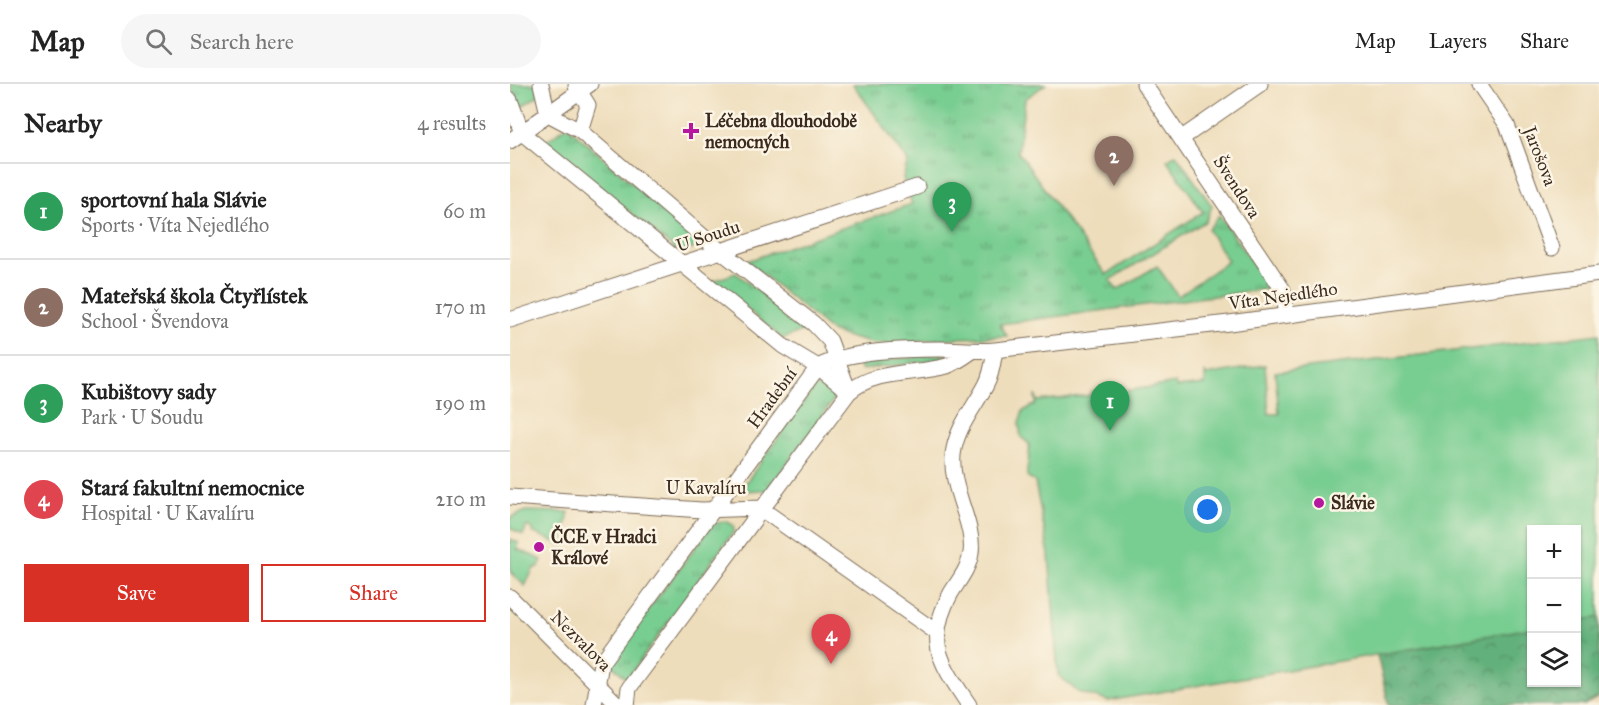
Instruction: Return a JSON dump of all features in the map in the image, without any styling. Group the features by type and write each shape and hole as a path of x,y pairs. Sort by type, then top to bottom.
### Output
{"street":[{"path":"541,84 548,114 580,131 722,252 814,324 830,341 849,392"},
{"name":"Švendova","path":"1144,84 1283,290 1287,315"},
{"path":"1182,138 1260,84"},
{"name":"Jarošova","path":"1479,84 1507,124 1552,248"},
{"path":"510,100 516,137 582,86 588,105 580,131"},
{"name":"Hradební","path":"516,137 683,264 783,346 818,368 601,663 594,705"},
{"name":"U Soudu","path":"510,320 917,187"},
{"name":"Víta Nejedlého","path":"818,368 854,355 941,349 971,352 995,350 1599,274"},
{"path":"969,705 941,659 936,632 943,608 969,563 972,549 956,490 953,453 959,430 987,384 995,350"},
{"name":"Víta Nejedlého","path":"849,392 859,384 874,378 948,365 971,352"},
{"path":"818,368 849,392"},
{"path":"627,705 629,688 849,392"},
{"name":"U Kavalíru","path":"510,497 715,509 761,509 936,632"},
{"name":"Nezvalova","path":"512,602 618,705"}],"green space":[{"path":"510,84 536,84 539,95 519,108"},
{"path":"853,84 1046,84 1025,99 1018,152 1106,275 1203,212 1167,160 1176,154 1212,206 1206,221 1110,280 1117,290 1157,266 1178,296 1228,261 1208,230 1219,215 1267,284 1266,289 1000,324 1007,336 874,344 831,331 747,261 912,204 903,178 908,161"},
{"path":"567,126 700,243 700,246 679,253 545,142"},
{"path":"736,273 806,329 783,339 713,281"},
{"name":"Slávie","path":"1599,334 1599,617 1581,620 1581,525 1527,525 1527,629 1108,701 1078,692 1058,675 1049,554 1035,482 1027,476 1029,444 1021,437 1019,424 1023,411 1036,404 1035,395 1038,401 1092,395 1091,392 1120,388 1119,392 1176,383 1177,387 1205,384 1205,372 1206,375 1265,365 1269,414 1279,414 1275,372"},
{"path":"943,354 947,357 945,359 860,370 859,363"},
{"path":"816,385 837,395 768,490 740,491"},
{"path":"526,511 569,512 562,545 532,532 533,529 527,526 523,535 510,528 510,518"},
{"path":"726,521 733,525 734,531 627,679 609,662 713,524"},
{"path":"510,539 519,543 517,549 542,560 539,567 534,568 525,586 510,571"},
{"path":"1599,617 1599,697 1584,705 1389,705 1377,655 1527,629 1527,687 1581,687 1581,620"}],"place":[{"name":"Léčebna dlouhodobě nemocných","path":"691,131"},
{"name":"Mateřská škola Čtyřlístek","path":"1114,186"},
{"name":"Kubištovy sady","path":"952,232"},
{"name":"sportovní hala Slávie","path":"1110,431"},
{"name":"Slávie","path":"1319,503"},
{"name":"ČCE v Hradci Králové","path":"539,547"},
{"name":"Stará fakultní nemocnice","path":"831,664"}]}
